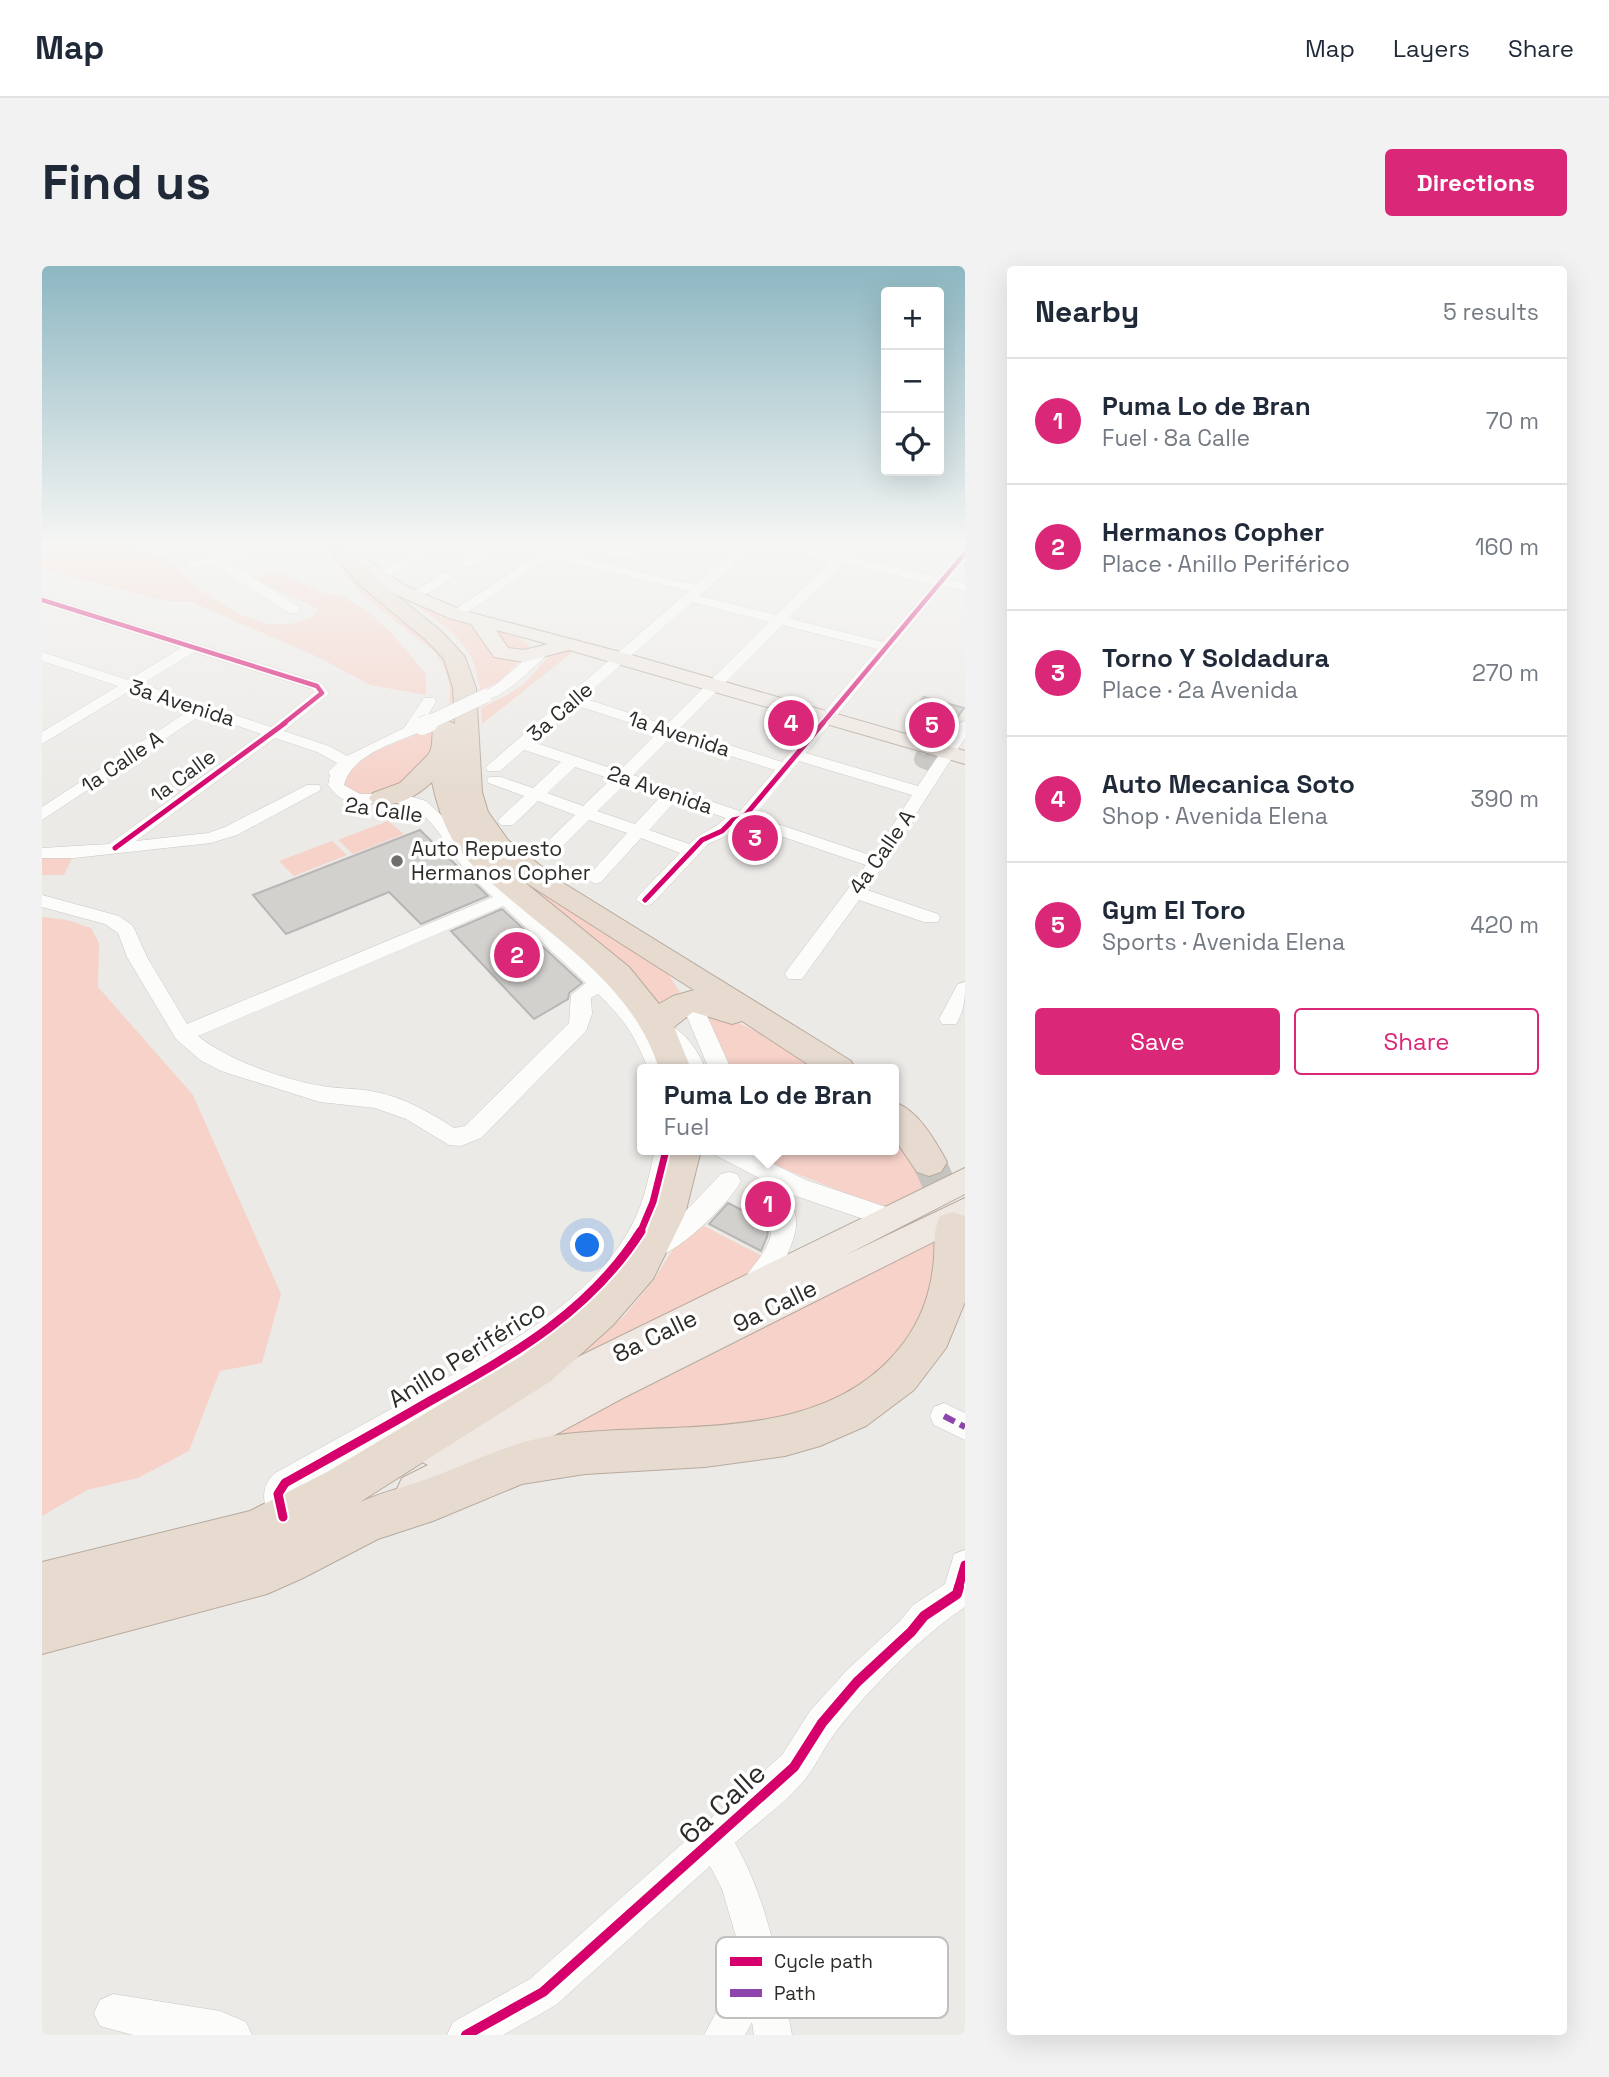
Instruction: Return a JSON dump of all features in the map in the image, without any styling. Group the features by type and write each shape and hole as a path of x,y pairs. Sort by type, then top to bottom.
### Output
{"highway":[{"path":"397,627 431,654 445,687 443,778 457,823 476,852 499,876 609,979 646,1006 674,1064"},
{"path":"424,627 459,666 464,683 468,788 473,808 484,829 506,853 831,1064"},
{"path":"382,798 411,788 429,772 443,752"},
{"path":"436,817 432,782 443,752"},
{"path":"662,956 690,1000"},
{"path":"658,1027 675,1006 690,1000 704,1000 798,1042"},
{"path":"899,1120 929,1162"},
{"name":"Anillo Periférico","path":"353,1504 473,1392 537,1368 569,1342 624,1288 650,1251 676,1190 683,1155"},
{"name":"Anillo Periférico","path":"42,1630 353,1504 436,1498 495,1473 547,1458 762,1439 807,1430 848,1414 883,1392 912,1364 936,1332 950,1294 959,1219"},
{"name":"Anillo Periférico","path":"42,1585 271,1539"}],"main road":[{"path":"485,627 524,656 542,643"},
{"path":"501,639 571,644 828,718 941,757"},
{"name":"8a Calle","path":"353,1504 441,1448 596,1365 965,1180"},
{"name":"9a Calle","path":"353,1504 479,1455 959,1219"}],"street":[{"path":"127,627 192,647"},
{"name":"3a Calle","path":"536,795 494,774 523,744 657,627"},
{"path":"556,843 773,627"},
{"path":"805,627 887,647"},
{"path":"645,901 708,836 722,831 733,820 743,818 904,627"},
{"path":"501,639 506,668 503,686"},
{"name":"2a Calle","path":"436,817 412,812 363,811 335,803 324,789 330,776 369,749 503,686 542,643"},
{"path":"42,739 192,647"},
{"name":"1a Calle","path":"115,848 322,693 317,686 192,647"},
{"name":"3a Avenida","path":"42,656 323,749 369,749"},
{"name":"1a Avenida","path":"573,700 669,731 923,793"},
{"path":"416,728 429,701"},
{"name":"1a Calle A","path":"42,815 201,709"},
{"name":"4a Calle A","path":"795,974 877,863 923,793 941,757 965,726"},
{"name":"2a Avenida","path":"523,744 877,863"},
{"name":"3a Avenida","path":"323,749 344,766"},
{"path":"508,821 572,761"},
{"name":"2a Calle","path":"344,766 336,782 342,793 362,799 413,801 436,817"},
{"name":"2a Calle","path":"42,853 211,838 231,831 313,788"},
{"path":"595,878 672,794"},
{"path":"536,795 692,851"},
{"path":"436,817 454,846 506,898 609,979 637,1021 657,1064"},
{"path":"855,892 931,918"},
{"path":"183,1034 506,898"},
{"path":"42,901 112,920 126,930 137,957 183,1034 207,1055 229,1066 320,1094 376,1100 414,1113 449,1136 461,1137 474,1132 579,1026 582,1014 581,995 609,979"},
{"path":"948,1019 965,989"},
{"path":"690,1000 718,1064"},
{"path":"658,1027 685,1047 693,1064"},
{"name":"Anillo Periférico","path":"271,1539 278,1488 473,1392 558,1323 621,1262 641,1231 651,1209 665,1155"},
{"path":"650,1251 687,1226 737,1162 773,1188 786,1217 773,1259 752,1287"},
{"path":"773,1188 798,1187 890,1219"},
{"name":"6a Calle","path":"466,2035 543,1992 794,1767 822,1723 857,1682 911,1632 924,1616 957,1594 965,1565"},
{"path":"714,1839 738,1883 754,1937"},
{"path":"113,2013 220,2030 233,2035"},
{"path":"723,2035 733,2018"}],"shaded area":[{"path":"248,627 385,627 426,674 426,695 370,685 320,658"},
{"path":"403,627 421,628 439,645 453,666 460,703 457,787 461,806 470,823 484,840 518,870 659,961 680,992 664,1007 657,1010 624,967 510,878 484,852 461,821 449,776 450,687 445,669 436,653"},
{"path":"445,627 488,627 520,638 529,645 528,652 500,681 481,691 472,659 459,640"},
{"path":"575,650 482,724 481,708 521,686 549,657"},
{"path":"434,727 436,751 396,791 383,795 368,795 343,785 349,770 372,752"},
{"path":"388,821 404,834 353,854 338,840"},
{"path":"332,841 347,855 294,876 279,861"},
{"path":"42,852 75,852 64,875 42,875"},
{"path":"42,917 67,920 91,928 99,943 98,987 193,1095 281,1294 262,1363 220,1371 189,1451 138,1478 87,1490 42,1516"},
{"path":"700,1004 796,1051 816,1064 723,1064 694,1007"},
{"path":"899,1130 919,1156 933,1188 890,1211 775,1165 770,1155 899,1155"},
{"path":"702,1225 764,1257 754,1270 713,1300 505,1402 587,1349 624,1316 653,1281 675,1246"},
{"path":"940,1233 939,1292 890,1371 800,1421 545,1438"}],"building":[{"path":"924,697 964,708 940,741 908,732 917,717 909,714"},
{"path":"785,715 805,721 807,727 801,734 774,726"},
{"path":"752,829 768,834 757,848 741,843"},
{"name":"Auto Repuesto Hermanos Copher","path":"420,830 488,896 421,924 389,892 286,934 253,895"},
{"path":"502,909 582,983 569,993 568,999 534,1019 451,931"},
{"path":"728,1203 769,1224 761,1251 709,1224"}],"tunnel":[{"path":"925,755 923,759 935,764"},
{"path":"929,1162 944,1195 953,1227"},
{"path":"772,1185 781,1206"}],"marked path":[{"path":"944,1416 965,1427"}],"cycle path":[{"path":"115,848 322,693 317,686 127,627"},
{"path":"645,900 702,840 722,831 733,820 743,818 903,627"},
{"path":"283,1517 278,1494 285,1483 515,1352 574,1310 600,1286 623,1260 646,1221 665,1155"},
{"path":"466,2035 543,1992 794,1767 822,1723 857,1682 911,1632 924,1616 957,1594 965,1565"}],"place":[{"name":"Auto Mecanica Soto","path":"791,723"},
{"name":"Gym El Toro","path":"932,725"},
{"name":"Torno Y Soldadura","path":"755,838"},
{"name":"Auto Repuesto Hermanos Copher","path":"397,861"},
{"name":"Hermanos Copher","path":"517,955"},
{"name":"Puma Lo de Bran","path":"768,1204"}]}
